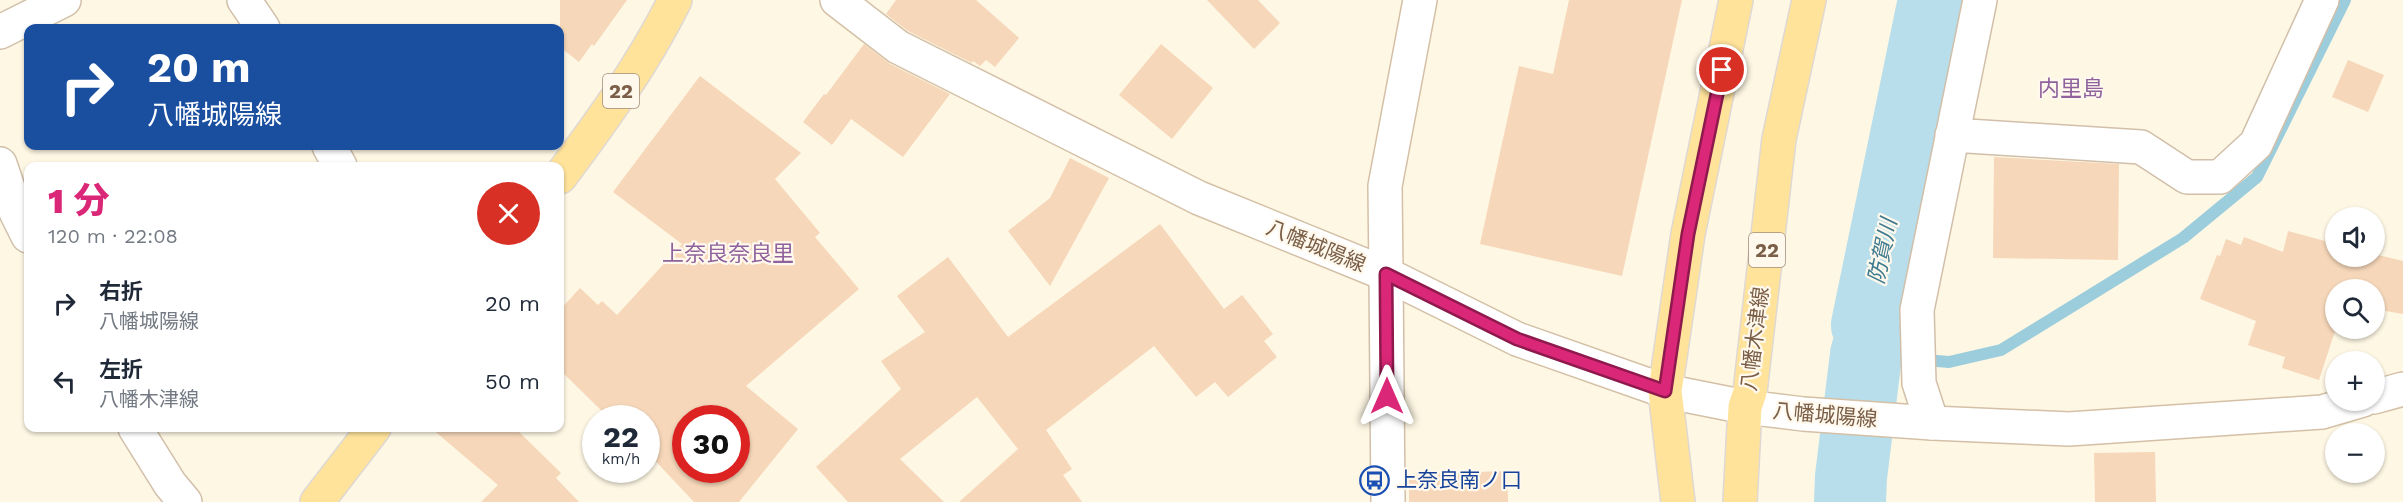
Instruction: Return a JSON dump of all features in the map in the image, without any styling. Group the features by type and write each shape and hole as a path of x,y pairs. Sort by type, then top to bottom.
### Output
{"main road":[{"name":"22","path":"564,172 602,120 662,27 675,0"},
{"path":"1678,502 1665,391 1688,234 1736,0"},
{"name":"八幡木津線","path":"1740,502 1745,407 1750,392 1779,140 1809,0"},
{"path":"317,502 371,432"}],"street":[{"path":"0,32 64,0"},
{"path":"244,0 260,24"},
{"name":"八幡城陽線","path":"837,0 898,47 1199,198 1386,274 1517,339 1665,391 1745,407 1803,414 2069,429 2325,411"},
{"path":"1388,502 1385,186 1420,0"},
{"path":"1932,423 1918,383 1917,310 1980,0"},
{"path":"1952,135 2140,147 2187,177 2220,177 2256,144 2322,0"},
{"path":"0,164 16,212 24,228"},
{"path":"2385,394 2403,389"},
{"path":"138,432 170,484 185,502"}],"building":[{"path":"560,0 627,0 594,46 592,44 579,62 564,50 564,24 560,24"},
{"path":"896,0 976,0 1019,38 995,67 986,60 980,66 908,31 886,14"},
{"path":"1207,0 1258,0 1280,23 1254,49"},
{"path":"1569,0 1682,0 1622,276 1480,244 1519,66 1553,74"},
{"path":"864,44 890,64 950,94 903,157 851,119 832,145 803,122"},
{"path":"1161,44 1213,88 1172,139 1119,95"},
{"path":"2348,60 2384,75 2368,112 2332,97"},
{"path":"700,76 801,153 775,179 820,233 815,237 859,289 746,386 798,429 739,502 694,502 676,483 750,483 750,405 672,405 672,479 660,466 660,405 596,405 564,374 564,306 580,288 598,305 602,301 617,315 682,244 613,192"},
{"path":"1994,157 2119,164 2118,260 1993,258"},
{"path":"1070,158 1109,178 1050,286 1008,231 1050,198"},
{"path":"1160,224 1224,309 1242,295 1273,334 1264,341 1277,357 1228,397 1215,382 1196,397 1154,346 1046,430 1072,469 1063,475 1082,502 959,502 1018,449 977,397 900,459 944,502 848,502 816,467 901,389 881,361 925,332 897,296 948,257 1008,337"},
{"path":"2288,231 2325,241 2325,267 2385,267 2385,257 2403,261 2403,314 2385,311 2385,279 2325,279 2325,339 2332,339 2328,351 2325,351 2325,362 2319,380 2282,368 2285,357 2248,345 2256,321 2200,299 2217,255 2220,256 2226,239 2241,245 2244,237 2283,252"},
{"path":"436,432 519,432 561,473 556,478 579,502 481,502 498,485"},
{"path":"2155,452 2156,502 2095,502 2094,453"},
{"path":"1507,471 1508,502 1409,502 1409,474"}],"waterway":[{"name":"防賀川","path":"1850,502 1866,355 1872,334 1867,325 1934,0"},
{"path":"1866,355 1949,362 2001,350 2183,238 2257,177 2345,0"}],"place":[{"name":"上奈良南ノ口","path":"1375,480"}],"district":[{"name":"内里島","path":"2071,88"},
{"name":"上奈良奈良里","path":"728,253"}],"route":[{"path":"1387,396 1386,274 1517,339 1665,391 1688,234 1722,70"}]}
